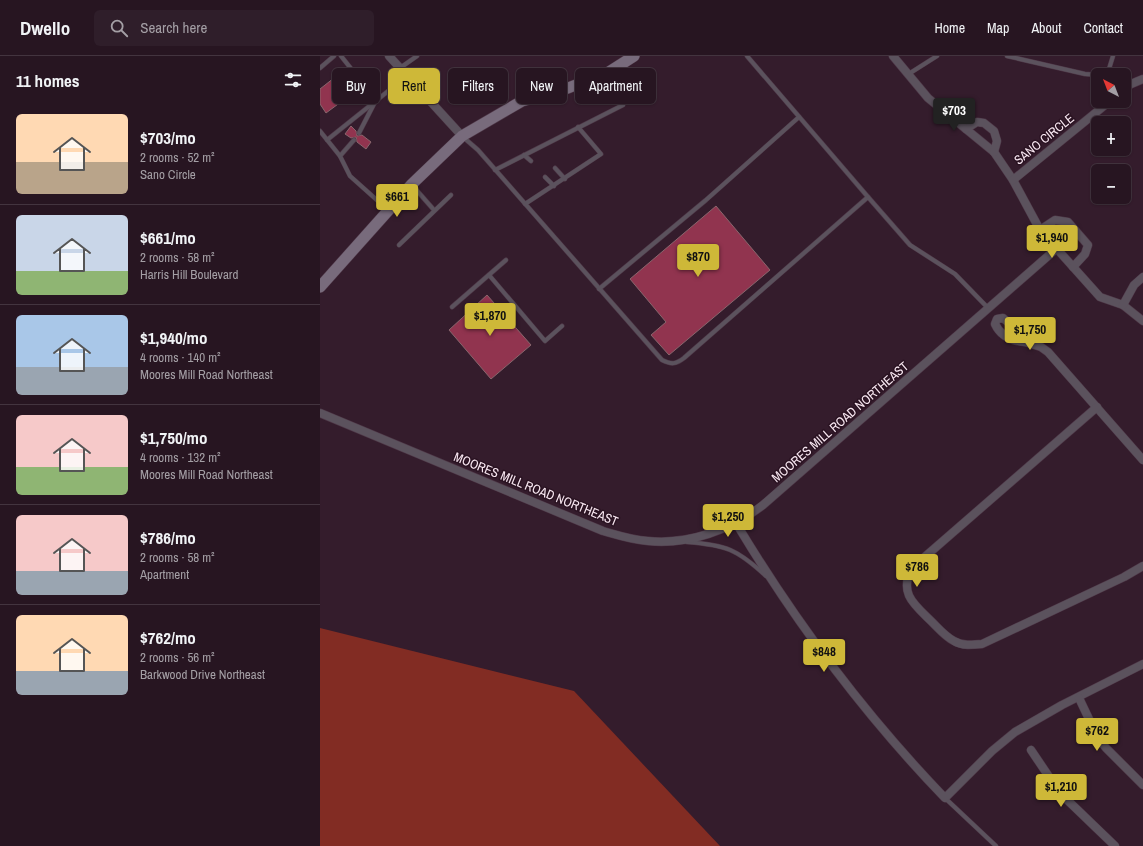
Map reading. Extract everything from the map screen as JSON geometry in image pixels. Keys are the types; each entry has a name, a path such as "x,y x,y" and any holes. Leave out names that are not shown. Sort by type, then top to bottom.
{"street":[{"path":"389,56 400,68"},
{"path":"320,287 412,184 462,136 522,101 568,88 609,72 634,56"},
{"path":"893,56 907,75 928,98 994,152 1013,180 1040,230 1100,297 1123,305 1143,321"},
{"path":"1131,84 1143,78"},
{"path":"433,104 462,136"},
{"name":"SANO CIRCLE","path":"1013,180 1101,108"},
{"path":"966,129 977,122 984,123 994,132 997,141 994,152"},
{"path":"1040,230 1055,220 1068,222 1088,245 1085,254 1073,267"},
{"name":"MOORES MILL ROAD NORTHEAST","path":"320,413 602,531 647,541 679,541 714,532 736,523 763,505 1056,249"},
{"path":"1123,305 1134,285 1143,277"},
{"path":"988,308 997,319"},
{"path":"997,319 1003,318 1006,320 1024,336 1025,342"},
{"path":"997,319 995,324 997,329 1004,336 1013,341 1025,342 1041,347 1048,352 1143,460"},
{"path":"1097,407 912,568 906,579 908,592 912,602 946,636 955,642 967,645 982,644 1143,566"},
{"path":"736,523 769,579 846,686 878,725 945,798 992,750 1015,732 1062,705 1143,664"},
{"path":"1078,698 1098,738 1106,748 1143,784"},
{"path":"1031,750 1060,793 1115,846"}],"lane":[{"path":"320,61 322,66 334,56"},
{"path":"341,56 351,68"},
{"path":"400,68 417,56"},
{"path":"747,56 910,245 955,274 988,308"},
{"path":"907,75 937,56"},
{"path":"1007,56 1085,74 1099,75 1109,69 1113,56"},
{"path":"327,140 371,104"},
{"path":"359,133 374,104"},
{"path":"495,170 623,105"},
{"path":"599,289 706,200 800,117"},
{"path":"525,204 601,154 578,127"},
{"path":"320,131 340,156 350,176 389,210"},
{"path":"462,136 478,150 662,360 669,364 676,364 868,197"},
{"path":"340,156 354,140"},
{"path":"537,148 541,152"},
{"path":"524,155 530,161"},
{"path":"554,168 565,179"},
{"path":"545,177 554,186"},
{"path":"412,184 434,210"},
{"path":"399,245 451,195"},
{"path":"452,307 506,260"},
{"path":"489,275 545,340 562,326"},
{"path":"679,541 712,544 724,547 748,559 769,579"},
{"path":"945,798 996,846"}],"shaded area":[{"path":"320,628 574,691 720,846 320,846"}],"building":[{"path":"332,80 332,104 338,104 326,113 320,104 320,89"},
{"path":"351,126 356,131 357,136 362,135 371,142 366,149 357,142 356,137 351,138 345,134"},
{"path":"716,206 770,270 669,355 651,335 666,322 630,279"},
{"path":"487,295 531,345 491,379 449,330"}]}
